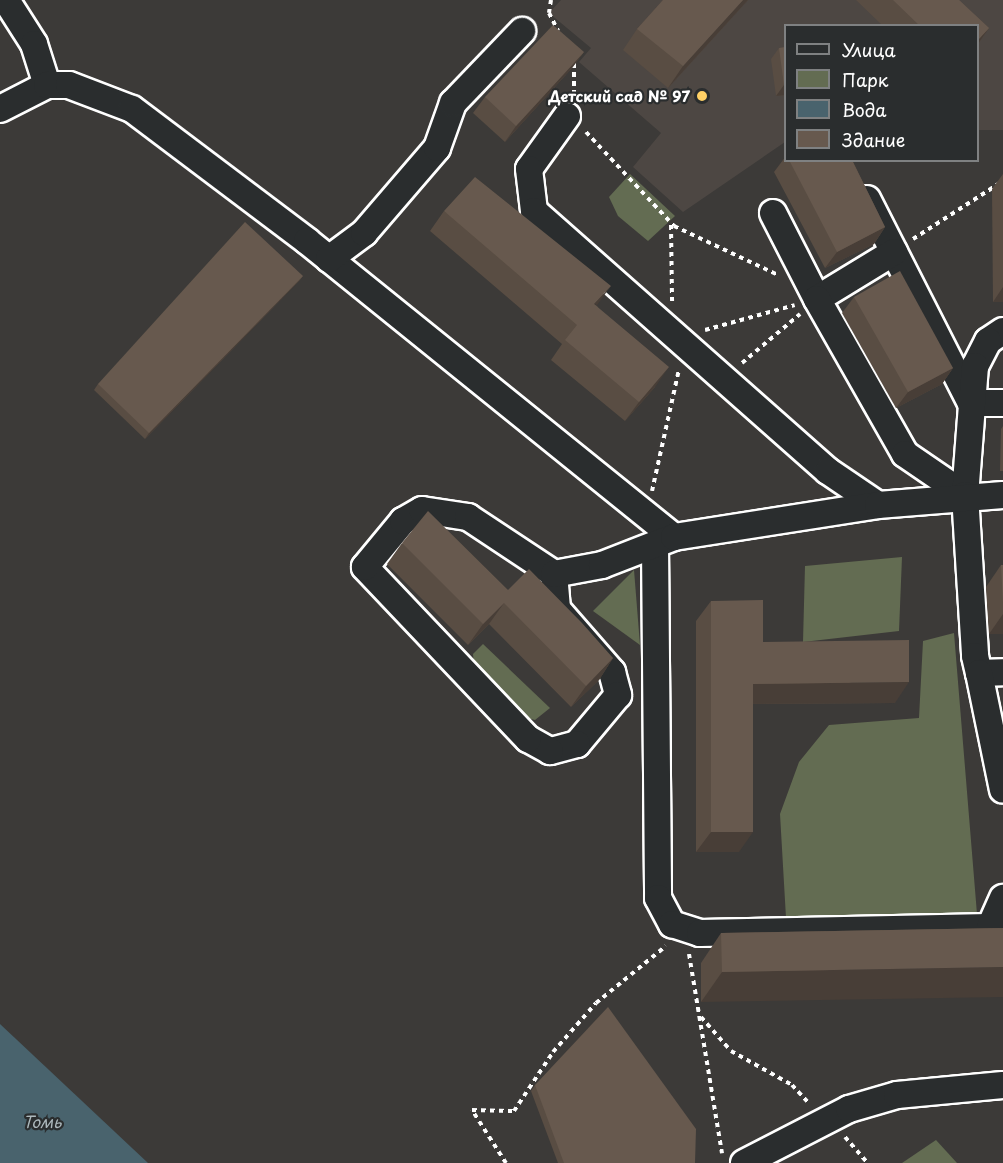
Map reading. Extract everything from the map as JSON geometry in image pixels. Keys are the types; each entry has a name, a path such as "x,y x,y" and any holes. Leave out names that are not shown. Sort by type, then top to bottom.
{"street":[{"path":"6,0 34,44 46,85"},
{"path":"329,259 364,233 437,148 453,103 522,31"},
{"path":"0,109 46,85 69,85 132,109 329,259 647,515 664,541 658,898 664,913 685,932 997,927 1003,898"},
{"path":"570,110 529,169 534,211 828,471 878,505"},
{"path":"855,174 971,402"},
{"path":"773,213 817,299 905,454 965,495"},
{"path":"817,299 894,252"},
{"path":"1002,781 991,673 970,625 965,495 971,402 980,354 1003,330"},
{"path":"971,402 1003,403"},
{"path":"554,573 557,609 612,672 618,695 577,744 550,751 528,739 365,567 404,521 434,510 468,517 554,573 602,565 664,541 878,505 965,495 1003,495"},
{"path":"744,1163 826,1120 897,1095 1003,1085"}],"path":[{"path":"551,0 549,13 563,40"},
{"path":"572,59 577,68 570,110 592,143 671,224 770,270 817,299"},
{"path":"894,252 1003,181"},
{"path":"647,515 681,363 673,336 675,287 671,224"},
{"path":"673,336 817,299"},
{"path":"726,383 817,299"},
{"path":"506,1163 472,1110 514,1111 553,1052 596,1003 685,932 724,1163"},
{"path":"699,1016 731,1051 792,1085 868,1163"}],"shaded area":[{"name":"Детский сад № 97","path":"561,0 1003,0 1003,130 979,130 979,24 784,24 784,143 683,212 633,167 661,133 579,62 591,48 549,13"}],"green space":[{"path":"630,174 675,216 648,241 618,216 609,197"},
{"path":"902,557 899,631 803,642 805,566"},
{"path":"634,570 640,645 593,611"},
{"path":"954,633 977,914 786,918 780,814 799,762 829,725 919,718 923,641"},
{"path":"483,644 550,708 535,720 516,715 474,665 473,654"},
{"path":"936,1140 957,1163 902,1163"}],"water":[{"name":"Томь","path":"0,1024 148,1163 0,1163"}],"building":[{"path":"663,0 743,0 683,66 637,29"},
{"path":"893,0 959,0 989,28 979,39 979,24 918,24"},
{"path":"553,25 584,52 516,126 485,97"},
{"path":"784,47 784,85 779,48"},
{"path":"790,162 853,162 885,227 837,252"},
{"path":"475,177 611,286 594,304 669,367 639,402 565,340 577,325 444,211"},
{"path":"245,222 303,276 149,433 98,384"},
{"path":"900,271 953,368 908,392 854,297"},
{"path":"428,511 508,590 529,569 613,658 586,686 504,603 483,624 402,543"},
{"path":"1001,565 1003,565 1003,603"},
{"path":"763,600 763,642 909,640 909,682 753,684 753,832 711,832 711,601"},
{"path":"1003,928 1003,967 722,972 721,933"},
{"path":"608,1007 696,1129 695,1163 564,1163 535,1085"}],"place":[{"name":"Детский сад № 97","path":"702,96"}]}
